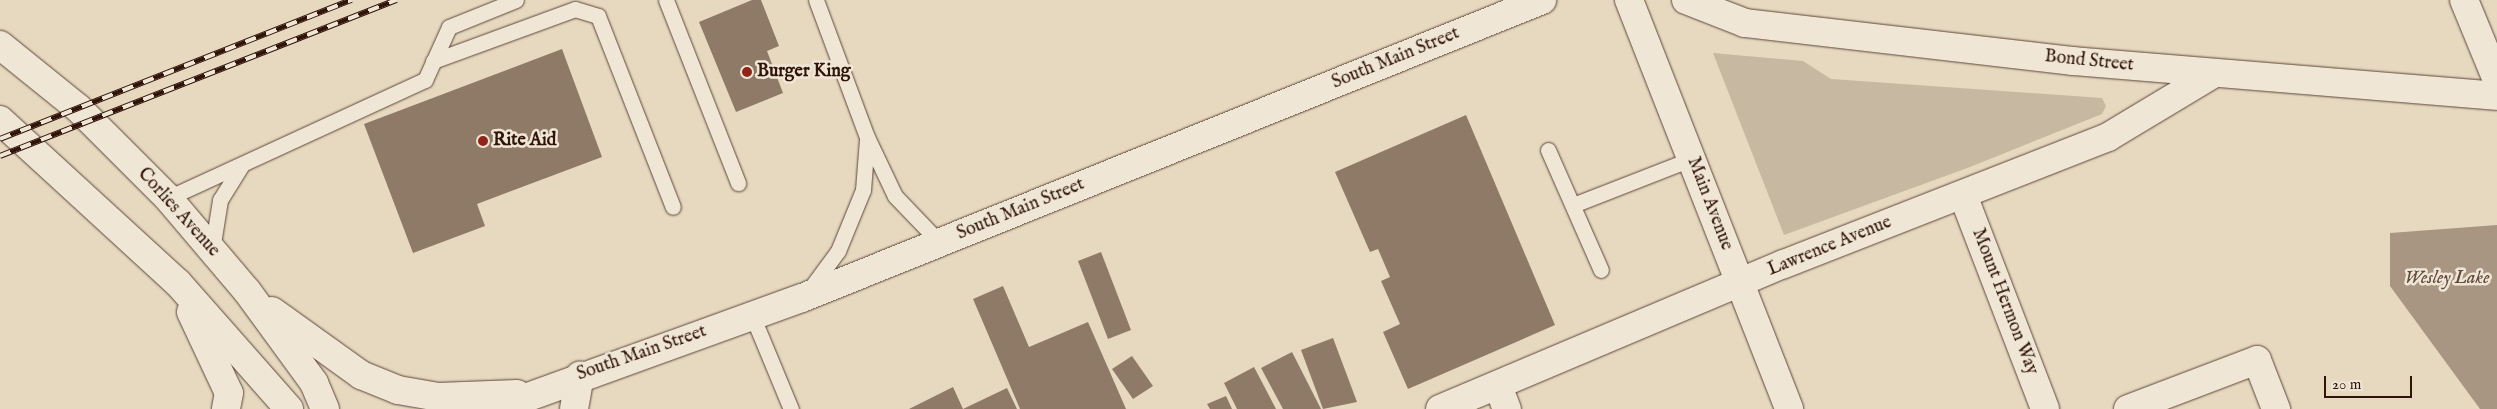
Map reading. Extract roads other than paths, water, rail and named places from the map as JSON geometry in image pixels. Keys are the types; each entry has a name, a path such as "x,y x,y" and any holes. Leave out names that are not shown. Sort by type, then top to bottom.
{"street":[{"name":"South Main Street","path":"495,409 580,376 802,298 1542,0"},
{"name":"Main Avenue","path":"1629,0 1788,409"},
{"name":"Bond Street","path":"1686,0 1745,23 2213,74 2497,96"},
{"path":"2464,0 2497,80"},
{"name":"Corlies Avenue","path":"0,45 78,108 168,198 247,292 314,383 325,409"},
{"name":"Lawrence Avenue","path":"1440,409 1502,398 1740,284 2108,137 2213,74"},
{"path":"0,120 178,284 289,409"},
{"name":"Mount Hermon Way","path":"1963,195 2045,409"},
{"path":"178,284 229,394 226,409"},
{"path":"247,292 361,375 398,390 438,397 492,398 542,390"},
{"path":"2128,409 2257,360 2276,409"},
{"path":"574,409 580,376"}],"lane":[{"path":"168,198 242,166 425,80 449,27 516,0"},
{"path":"666,0 738,183"},
{"path":"816,0 867,137 895,196 940,243"},
{"path":"433,61 575,9 598,16 673,207"},
{"path":"802,298 838,252 859,199 867,137"},
{"path":"1548,150 1601,270"},
{"path":"1572,205 1692,159"},
{"path":"212,251 220,200 242,166"},
{"path":"752,315 791,409"}],"water":[{"name":"Wesley Lake","path":"2497,225 2497,409 2480,409 2390,286 2390,233"}],"railway":[{"path":"0,139 351,0"},
{"path":"0,156 396,0"}],"place":[{"name":"Burger King","path":"747,72"},
{"name":"Rite Aid","path":"483,141"}]}
